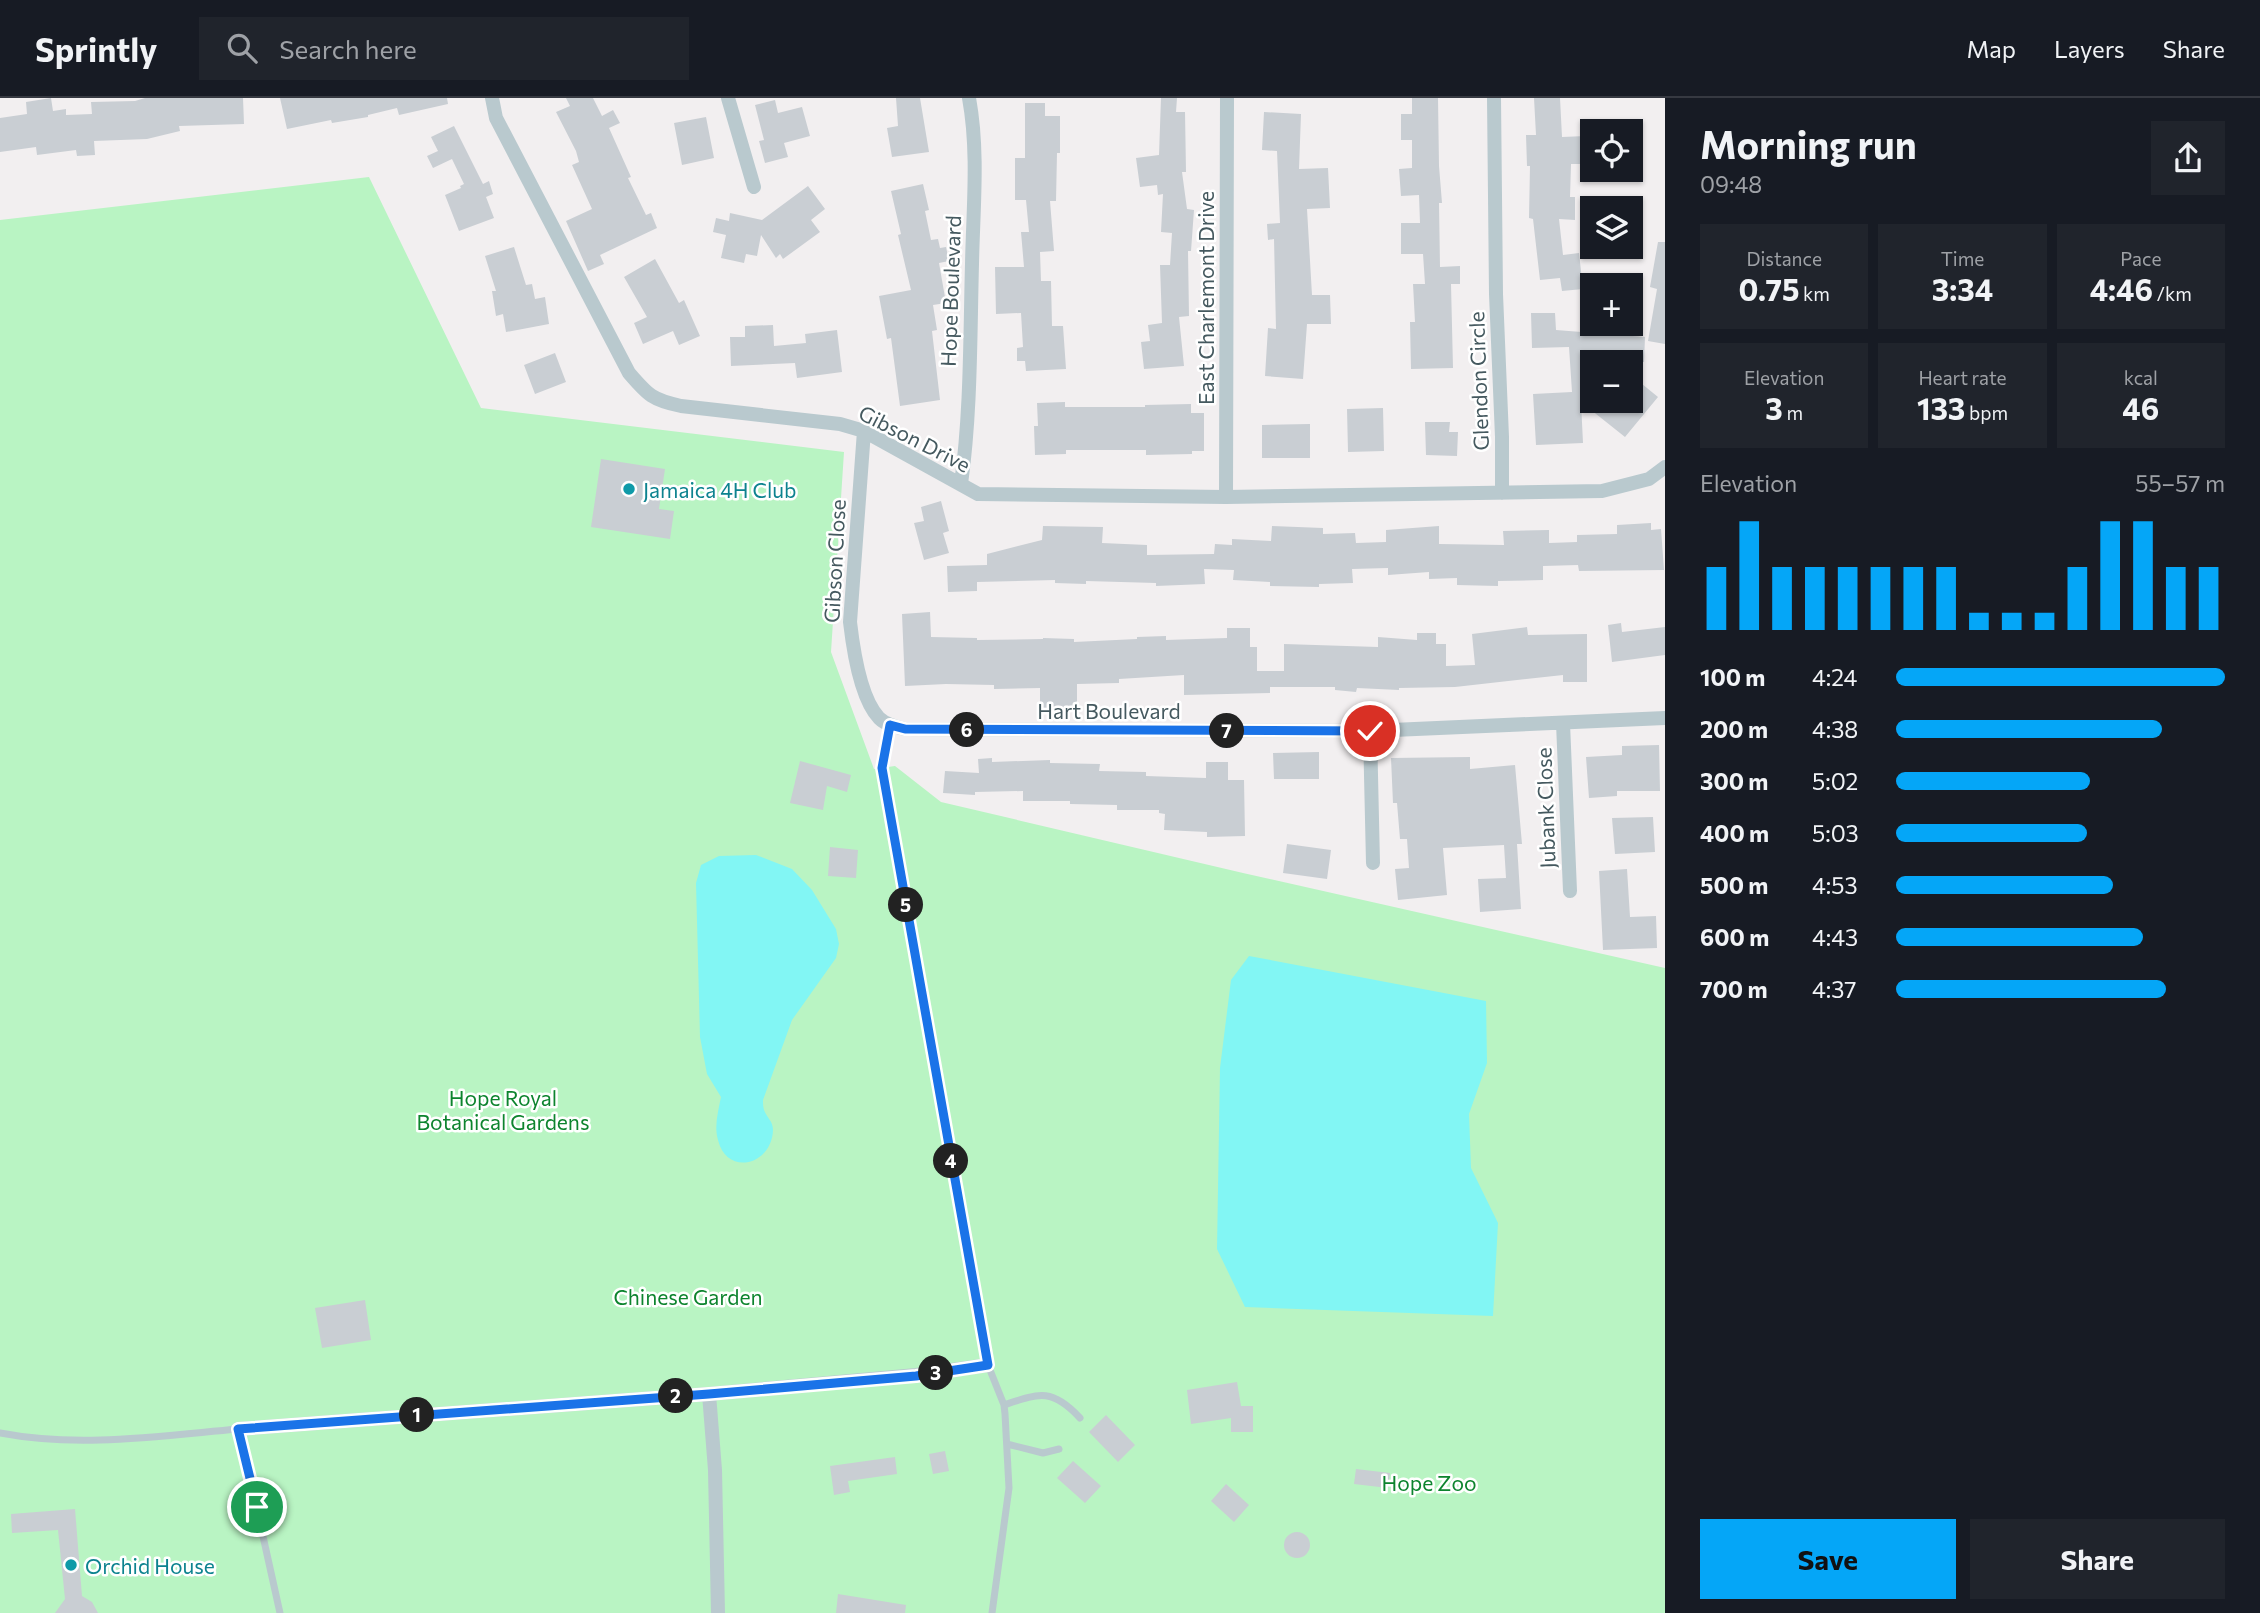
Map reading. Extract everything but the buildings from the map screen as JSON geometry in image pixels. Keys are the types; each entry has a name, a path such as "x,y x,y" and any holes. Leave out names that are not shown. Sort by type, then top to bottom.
{"street":[{"name":"Gibson Drive","path":"492,98 496,118 629,373 659,401 681,406 840,424 863,431 978,494 1226,497 1502,493"},
{"path":"728,98 754,187"},
{"name":"Hope Boulevard","path":"961,484 967,440 974,179 969,98"},
{"name":"East Charlemont Drive","path":"1226,497 1227,98"},
{"name":"Glendon Circle","path":"1494,98 1502,493"},
{"name":"Gibson Close","path":"863,431 850,622 853,653 871,706 879,718 890,725"},
{"path":"1502,493 1602,491 1649,479 1665,467"},
{"name":"Hart Boulevard","path":"890,725 905,729 1024,731 1370,731 1665,719"},
{"name":"Jubank Close","path":"1563,723 1570,891"},
{"path":"1370,731 1373,863"},
{"path":"238,1429 709,1394 916,1376 988,1365"},
{"path":"709,1394 715,1470 718,1613"}],"lane":[{"path":"890,725 882,768 988,1365 1004,1405 1009,1488 992,1613"},
{"path":"1004,1405 1027,1397 1049,1395 1067,1404 1080,1418"},
{"path":"0,1433 30,1439 115,1440 238,1429 280,1613"},
{"path":"1007,1444 1043,1453 1059,1449"}],"green space":[{"name":"Hope Royal Botanical Gardens","path":"369,177 481,408 844,452 831,652 874,769 895,766 941,802 1665,968 1665,1613 0,1613 0,220"}],"water":[{"path":"756,855 792,869 812,890 836,929 839,944 836,958 792,1020 763,1100 764,1110 773,1127 771,1142 758,1158 739,1162 730,1159 723,1152 718,1140 716,1124 721,1097 707,1074 700,1037 696,883 701,865 719,856"},
{"path":"1249,956 1486,1001 1487,1063 1469,1114 1471,1168 1498,1223 1493,1316 1245,1307 1217,1249 1220,1068 1231,980"}],"place":[{"name":"Jamaica 4H Club","path":"629,489"},
{"name":"Orchid House","path":"71,1565"}],"route":[{"path":"257,1507 238,1429 709,1394 916,1376 988,1365 882,768 890,725 905,729 1024,731 1370,731"}],"park label":[{"name":"Chinese Garden","path":"688,1296"},
{"name":"Hope Zoo","path":"1429,1482"}]}
